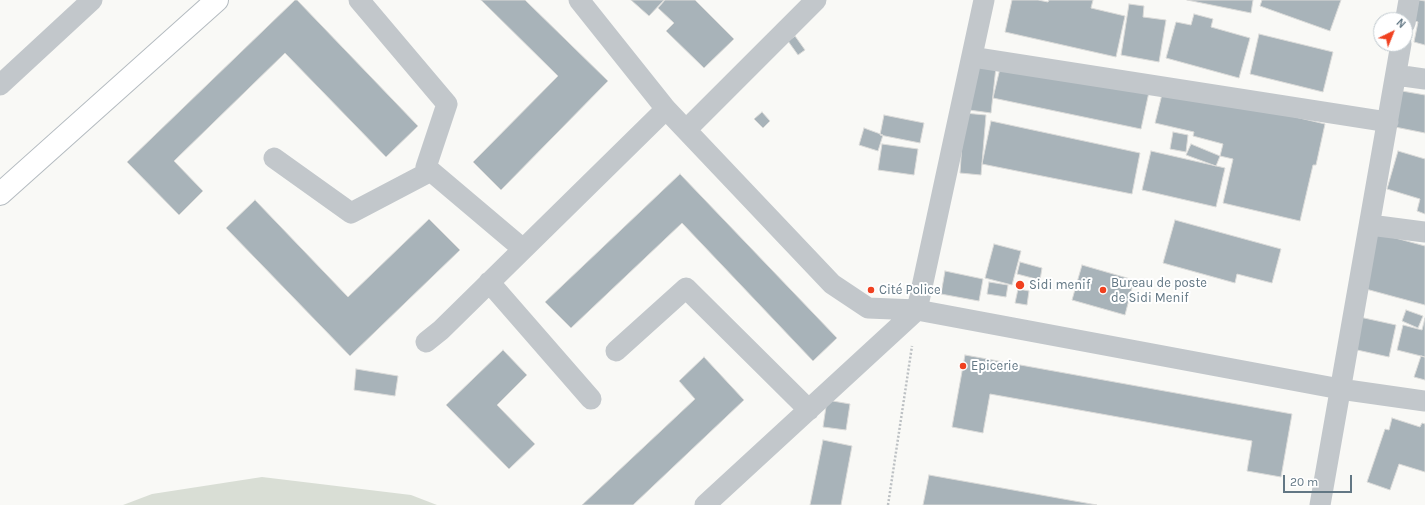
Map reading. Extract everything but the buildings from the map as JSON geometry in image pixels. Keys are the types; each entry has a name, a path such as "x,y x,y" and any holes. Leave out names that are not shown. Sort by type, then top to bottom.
{"main road":[{"path":"0,194 217,0"}],"street":[{"path":"0,85 92,0"},
{"path":"359,0 448,104 426,167 523,248"},
{"path":"579,0 666,109 832,284 868,308 917,310 1340,389 1425,400"},
{"path":"686,130 816,0"},
{"path":"705,505 917,310 984,0"},
{"path":"1407,12 1409,0"},
{"path":"1320,505 1400,52"},
{"path":"972,57 1388,122"},
{"path":"1396,75 1425,79"},
{"path":"426,342 441,330 666,109"},
{"path":"274,158 351,213 431,171"},
{"path":"1370,225 1425,232"},
{"path":"489,282 591,399"},
{"path":"616,351 686,288 809,410"}],"path":[{"path":"888,505 917,310"}],"shaded area":[{"path":"262,477 411,495 437,505 123,505 152,494"}],"place":[{"name":"Sidi menif","path":"1020,285"},
{"name":"Cité Police","path":"871,290"},
{"name":"Bureau de poste de Sidi Menif","path":"1103,290"},
{"name":"Epicerie","path":"963,366"}]}
